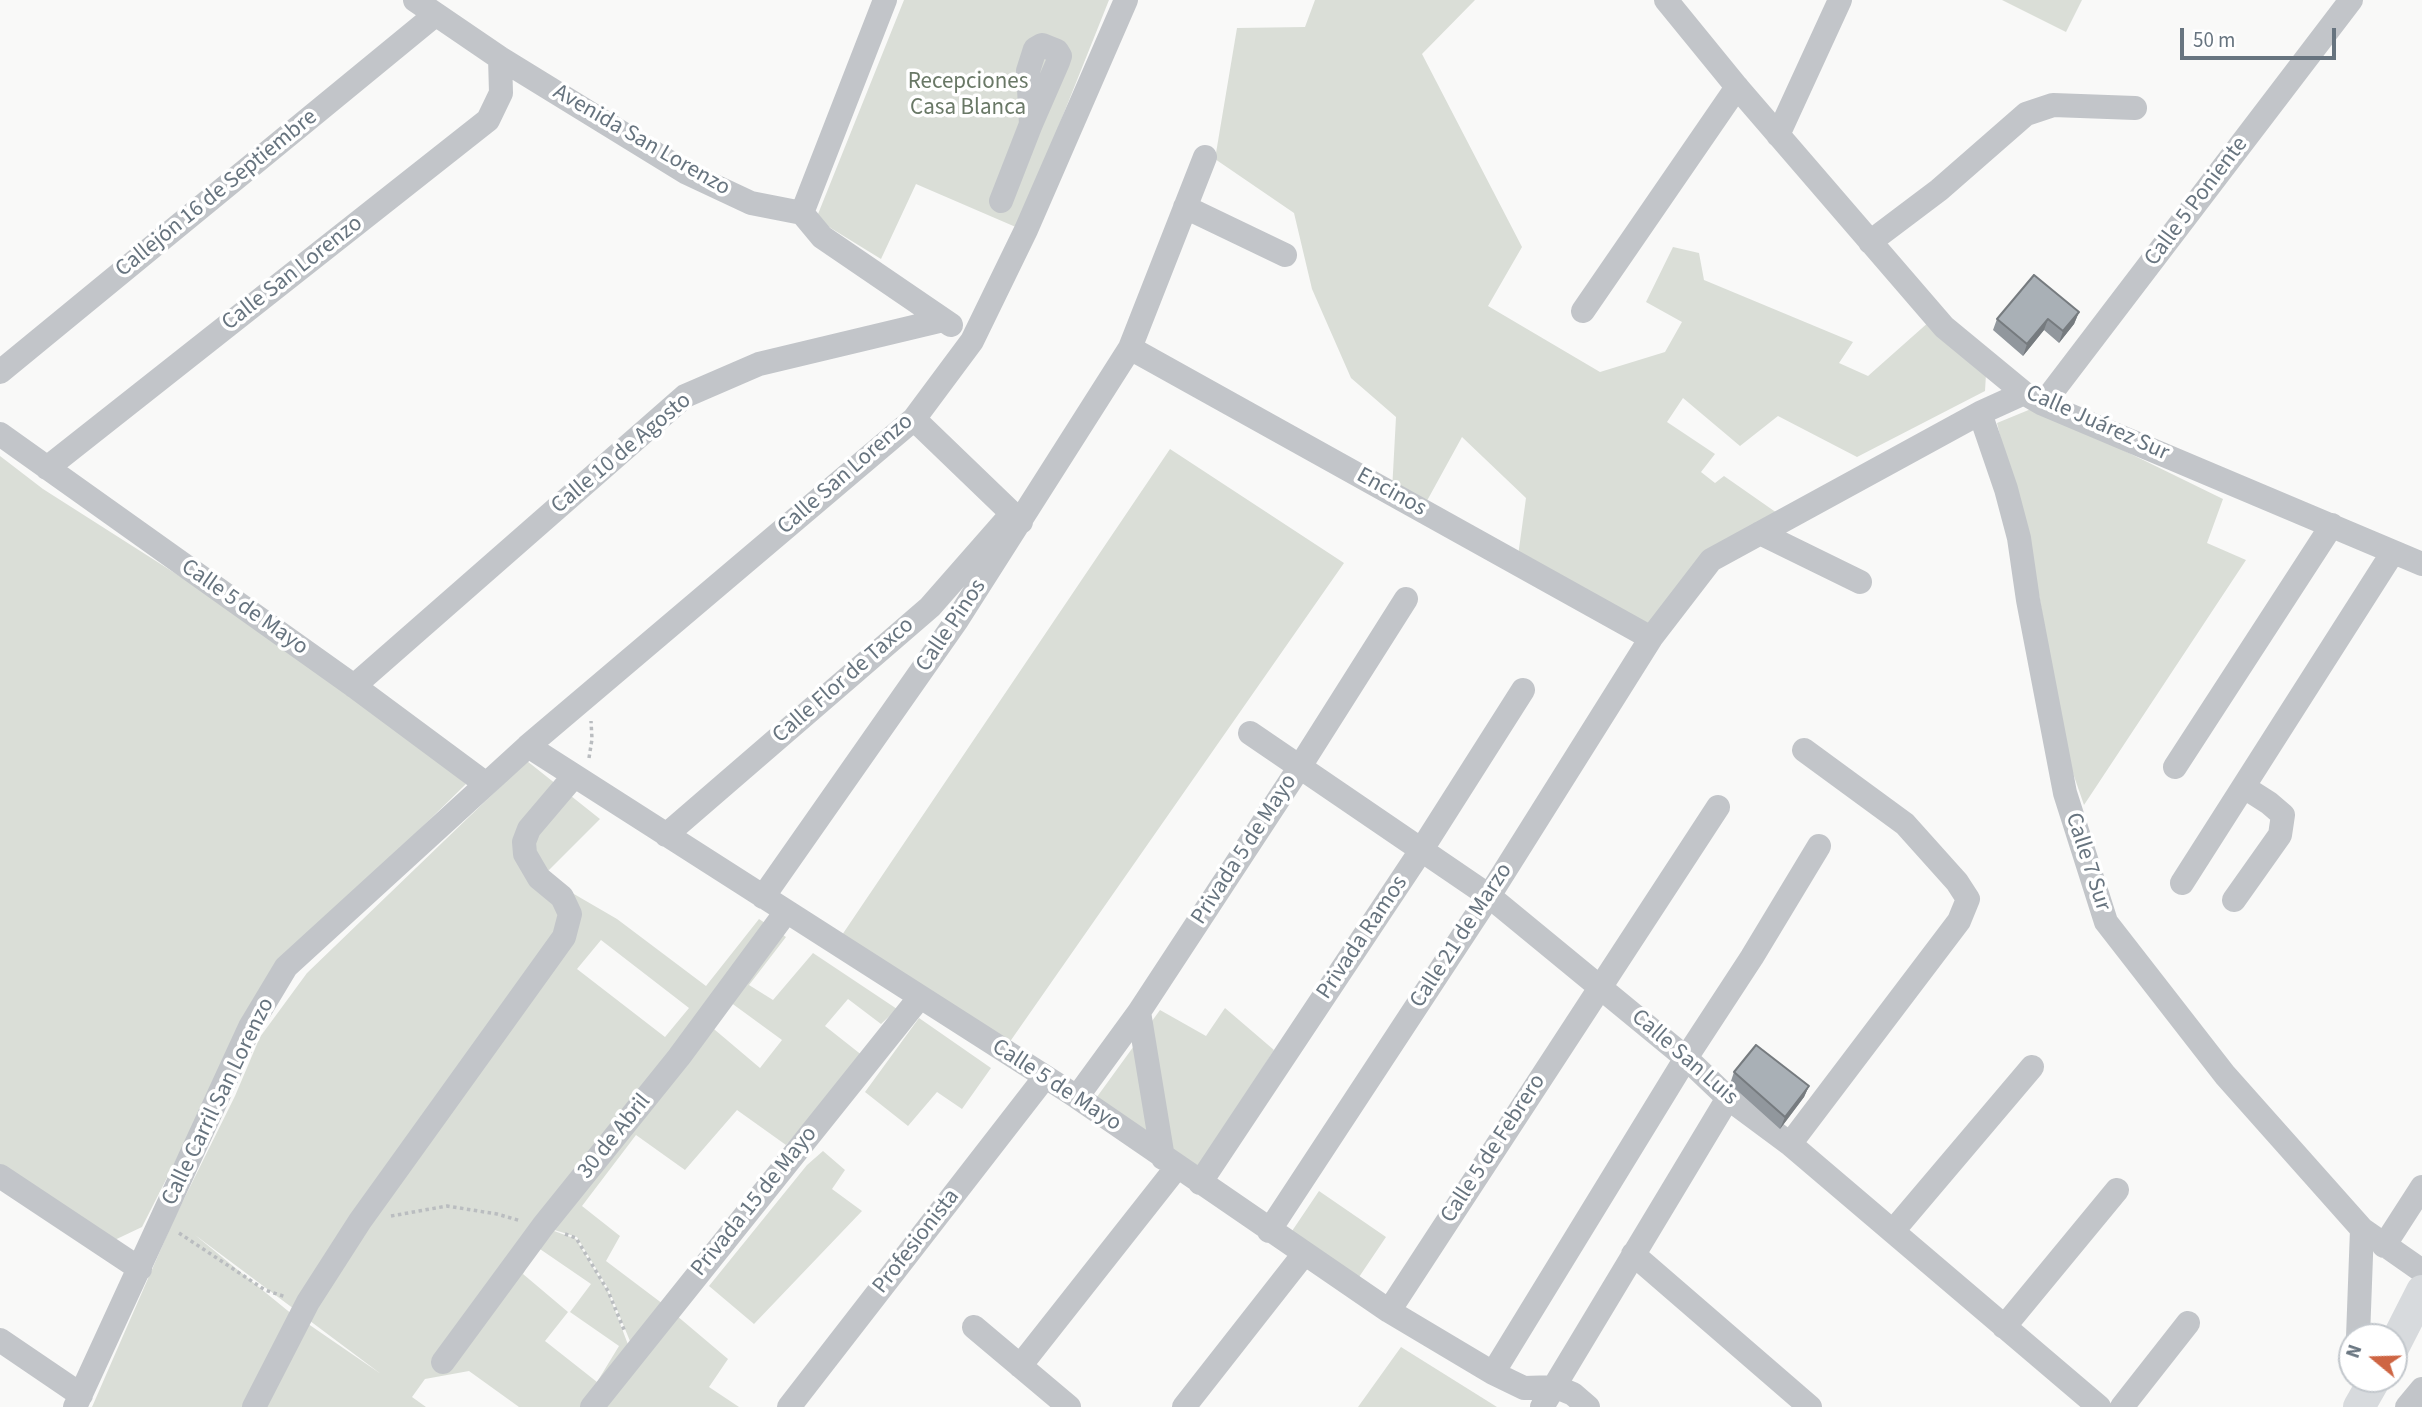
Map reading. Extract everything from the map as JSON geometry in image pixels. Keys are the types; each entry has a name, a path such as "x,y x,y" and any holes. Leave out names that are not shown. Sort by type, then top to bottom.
{"main road":[{"path":"2406,1323 2416,1304"}],"street":[{"name":"Calle San Lorenzo","path":"486,784 914,419 972,341 1026,230 1126,0"},
{"name":"Calle Juárez Sur","path":"1666,0 1737,87 1944,327 2034,399 2422,564"},
{"path":"1778,135 1840,0"},
{"name":"Calle 5 Poniente","path":"1651,638 1711,560 1980,413 2034,399 2351,0"},
{"path":"879,3 802,213 822,237 972,341"},
{"name":"Avenida San Lorenzo","path":"425,5 500,58 687,173 751,202 802,213"},
{"name":"Callejón 16 de Septiembre","path":"0,372 425,5"},
{"name":"Calle San Lorenzo","path":"47,468 488,120 501,93 500,58"},
{"path":"1583,311 1737,87"},
{"path":"1870,242 1939,190 2026,114 2053,105 2135,108"},
{"path":"1001,201 1031,124"},
{"path":"1019,153 1055,164"},
{"name":"Calle Pinos","path":"763,897 957,620 1016,519 1130,348 1205,157"},
{"path":"1185,207 1285,255"},
{"name":"Calle 10 de Agosto","path":"354,686 685,396 759,364 943,320"},
{"name":"Encinos","path":"1130,348 1651,638"},
{"name":"Calle 7 Sur","path":"1980,413 2006,489 2019,538 2028,600 2065,793 2106,922 2225,1075 2362,1229 2422,1271"},
{"path":"914,419 1016,519"},
{"name":"Calle 5 de Mayo","path":"0,434 354,686 486,784"},
{"name":"Calle Flor de Taxco","path":"666,835 930,607 1016,519"},
{"path":"2175,767 2332,525"},
{"path":"1760,533 1860,582"},
{"path":"2182,883 2393,552"},
{"name":"Privada 5 de Mayo","path":"1077,1097 1139,1012 1299,768 1406,598"},
{"name":"Calle 21 de Marzo","path":"1269,1231 1489,896 1651,638"},
{"name":"Privada Ramos","path":"1200,1183 1422,849 1523,690"},
{"name":"Calle San Luis","path":"1251,733 1489,896 1686,1058 1728,1098 1790,1144 2099,1407"},
{"name":"Calle 5 de Mayo","path":"528,746 1077,1097 1389,1311 1493,1373 1549,1397"},
{"path":"1790,1144 1959,921 1968,899 1957,882 1905,824 1804,750"},
{"path":"254,1407 308,1301 360,1221 564,937 570,914 562,897 539,878 525,855 524,842 529,829 574,776"},
{"name":"Calle Carril San Lorenzo","path":"78,1401 250,1027 286,967 486,784"},
{"path":"2234,900 2280,835 2283,815 2244,787"},
{"name":"Calle 5 de Febrero","path":"1389,1311 1718,807"},
{"path":"1493,1373 1819,846"},
{"name":"30 de Abril","path":"443,1362 543,1226 679,1057 786,912"},
{"name":"Privada 15 de Mayo","path":"592,1407 920,997"},
{"path":"1020,1366 1170,1162 1139,1012"},
{"path":"1893,1231 2032,1067"},
{"name":"Profesionista","path":"789,1407 1045,1077"},
{"path":"1549,1397 1728,1098"},
{"path":"0,1176 140,1269"},
{"path":"2384,1246 2422,1187"},
{"path":"2004,1327 2117,1190"},
{"path":"2359,1323 2362,1229"},
{"path":"1184,1407 1304,1254"},
{"path":"1633,1254 1810,1407"},
{"path":"2122,1407 2188,1323"},
{"path":"974,1327 1069,1407"},
{"path":"0,1340 78,1401"},
{"path":"2407,1407 2422,1390"},
{"path":"1549,1397 1573,1394 1588,1407"}],"path":[{"path":"574,776 590,757 591,713 586,698"},
{"path":"162,1221 265,1290 308,1301"}],"green space":[{"name":"Recepciones Casa Blanca","path":"904,0 1109,0 1018,228 916,184 881,259 816,219"},
{"path":"1315,0 1475,0 1422,54 1522,247 1488,306 1600,372 1665,352 1682,322 1646,302 1673,247 1699,253 1704,280 1853,342 1839,363 1868,376 1930,321 1986,374 1985,391 1857,457 1778,416 1740,446 1683,398 1667,422 1715,454 1701,472 1715,483 1724,476 1777,513 1646,631 1518,556 1526,498 1462,437 1423,508 1392,491 1396,417 1351,378 1312,289 1294,213 1215,159 1237,28 1305,27"},
{"path":"2002,0 2082,0 2066,32"},
{"path":"2031,409 2043,411 2223,499 2207,543 2246,560 2084,805 2066,753 2039,595 1997,423"},
{"path":"1170,449 1344,563 1009,1043 842,935"},
{"path":"0,456 43,489 352,686 466,784 345,903 245,1024 142,1227 104,1245 0,1170"},
{"path":"527,761 600,819 543,876 617,919 706,986 759,919 786,937 749,985 773,1000 813,953 897,1009 881,1024 848,999 825,1026 863,1056 786,1145 737,1110 685,1170 636,1135 582,1206 620,1236 606,1261 663,1304 632,1346 609,1290 577,1237 535,1224 576,1239 608,1292 632,1355 670,1310 728,1359 709,1387 739,1407 519,1407 469,1371 425,1379 412,1397 426,1407 256,1407 301,1319 381,1374 195,1235 293,1315 250,1407 92,1407 174,1219 235,1096 260,1037 307,973","holes":["601,940 689,1008 665,1037 577,969","730,1002 782,1040 760,1068 708,1024","537,1247 591,1284 570,1312 619,1346 597,1382 545,1341 568,1312 523,1274"]},
{"path":"1225,1008 1274,1050 1198,1170 1094,1101 1160,1010 1206,1036"},
{"path":"919,1018 991,1068 962,1109 937,1092 908,1126 865,1092"},
{"path":"823,1151 845,1170 832,1189 862,1211 754,1324 709,1286 807,1165"},
{"path":"1319,1191 1386,1237 1359,1277 1290,1234"},
{"path":"1401,1347 1497,1407 1358,1407"}],"building":[{"path":"2034,275 2079,312 2063,331 2048,319 2027,344 1997,319"},
{"path":"1756,1045 1809,1086 1785,1117 1734,1072"}]}
